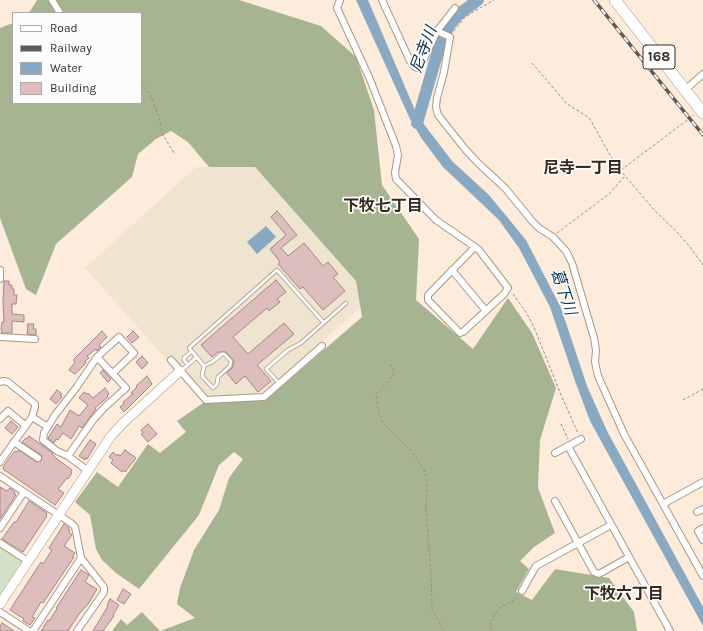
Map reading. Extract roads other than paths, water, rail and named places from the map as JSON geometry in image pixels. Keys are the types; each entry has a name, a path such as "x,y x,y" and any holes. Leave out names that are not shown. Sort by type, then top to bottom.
{"highway":[{"name":"168","path":"615,0 703,113"}],"street":[{"path":"52,0 59,12"},
{"path":"340,0 338,8 369,77 396,146 398,155 395,173 396,180 436,220 475,247 479,250 508,288 504,294 486,311 460,333 428,300 428,295 475,247"},
{"path":"382,0 410,61 415,67 418,68 421,65 437,31 455,8"},
{"path":"437,31 450,37 444,72 437,98 436,107 438,115 465,149 505,188 532,221 539,228 553,237 563,248 572,262 594,338 596,350 595,362 598,376 624,434 703,576"},
{"path":"684,90 703,74"},
{"path":"0,270 0,279"},
{"path":"452,270 486,311"},
{"path":"0,337 35,339"},
{"path":"88,471 43,440 44,433 97,356 119,337 134,353 113,373"},
{"path":"171,360 206,400 264,397 322,346"},
{"path":"68,456 93,420 126,388 97,356"},
{"path":"0,604 88,471 119,428 180,371"},
{"path":"0,382 8,382 35,404 32,417 0,462"},
{"path":"0,419 8,411 25,425"},
{"path":"32,417 48,427"},
{"path":"555,453 581,439"},
{"path":"14,442 38,458"},
{"path":"569,446 670,631"},
{"path":"0,476 75,527 81,558 104,587 104,592 77,631"},
{"path":"663,504 703,482"},
{"path":"0,528 24,492"},
{"path":"555,501 594,572 599,574 629,557"},
{"path":"522,591 536,566 611,525"},
{"path":"703,528 698,531 703,540"},
{"path":"0,543 28,561"},
{"path":"33,631 81,558"},
{"path":"0,612 30,631"}],"lane":[{"path":"204,366 222,354 224,354 231,361 230,366 218,377 217,384 213,388 202,376 204,366 189,348 277,270 324,323"},
{"path":"280,384 266,369 288,350 301,343 346,303"},
{"path":"188,365 184,358 192,351"},
{"path":"180,371 197,357"}],"water":[{"path":"356,0 368,0 417,115 452,161 489,195 526,240 561,308 587,386 607,431 703,607 703,626 590,421 550,307 519,248 499,220 443,167 422,139 410,119"},
{"path":"266,226 276,237 257,254 247,242"}],"waterway":[{"name":"尼寺川","path":"417,123 440,44 450,24 459,14 478,0"}],"railway":[{"path":"594,0 703,135"}],"district":[{"name":"尼寺一丁目","path":"583,168"},
{"name":"下牧七丁目","path":"383,206"},
{"name":"下牧六丁目","path":"624,594"}],"water label":[{"name":"葛下川","path":"563,292"}]}
